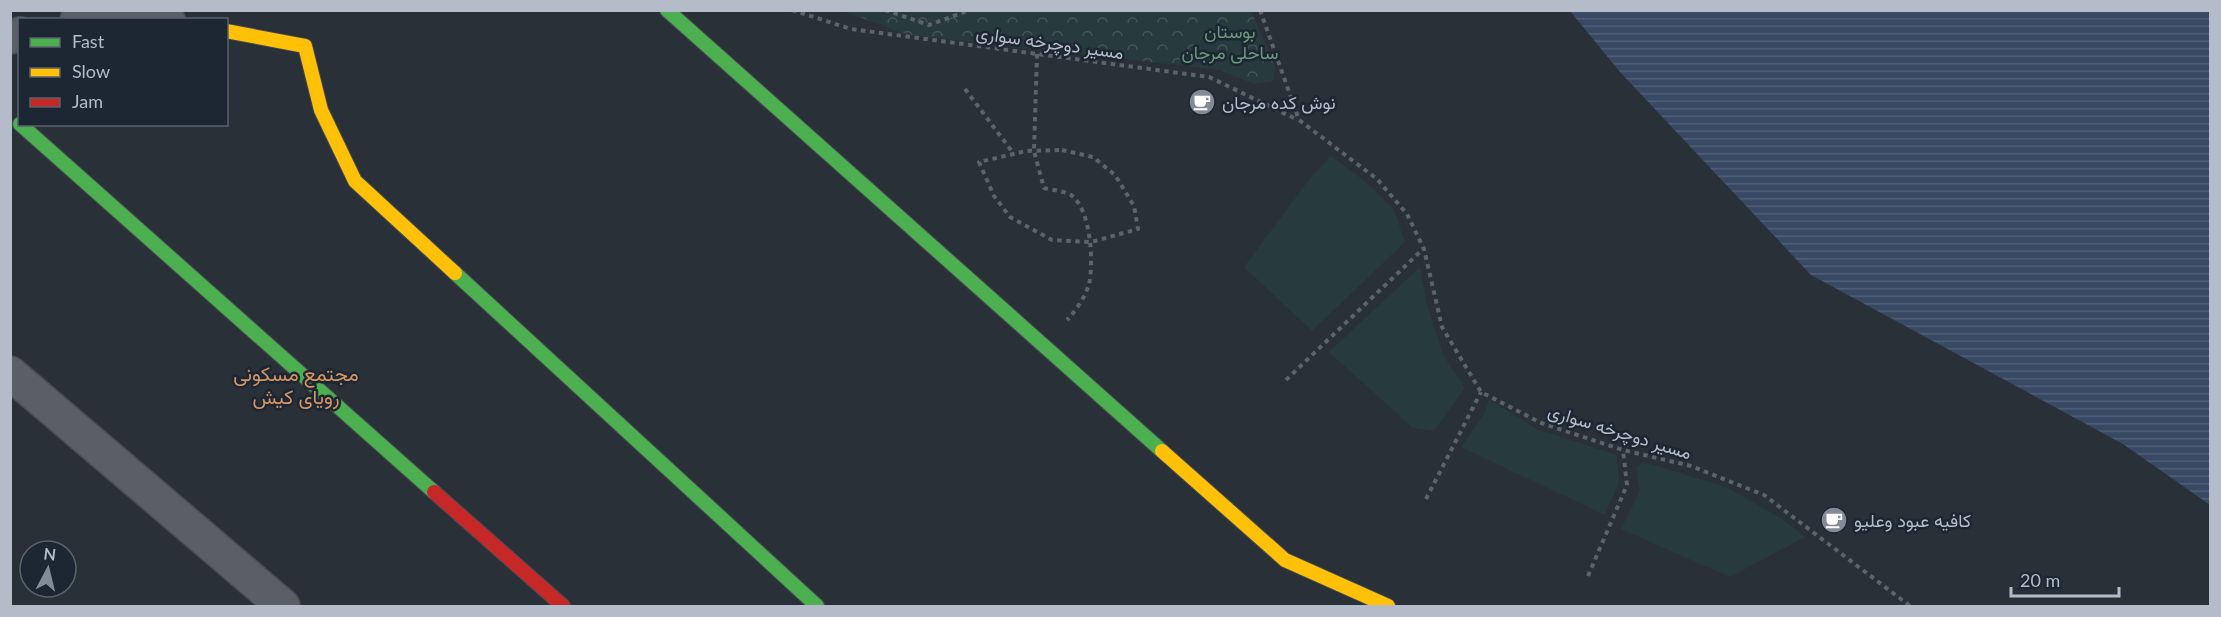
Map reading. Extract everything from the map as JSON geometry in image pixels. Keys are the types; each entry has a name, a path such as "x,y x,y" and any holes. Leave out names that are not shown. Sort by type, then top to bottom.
{"street":[{"path":"84,18 112,10"},
{"path":"122,10 159,18"},
{"path":"667,10 1285,560 1388,606"},
{"path":"228,31 305,46 321,110 355,181 817,606"},
{"path":"22,126 563,606"},
{"path":"10,373 283,606"}],"path":[{"name":"مسیر دوچرخه سواری","path":"792,10 851,29 1209,78 1299,120 1377,179 1407,214 1424,249 1442,327 1481,392 1541,423 1623,450 1691,466 1764,495 1910,606"},
{"path":"885,10 929,25 970,10"},
{"path":"1260,10 1299,120"},
{"path":"1037,54 1034,151 1044,188 1071,195 1082,209 1091,243 1089,284 1077,309 1043,344"},
{"path":"964,89 1014,154"},
{"path":"1062,150 1094,157 1115,175 1134,206 1138,230 1091,243 1052,240 1010,217 994,196 980,162 1014,154 1062,150"},
{"path":"1286,380 1424,249"},
{"path":"1426,499 1481,392"},
{"path":"1588,576 1627,485 1623,450"}],"green space":[{"name":"بوستان ساحلی مرجان","path":"843,11 1251,11 1275,66 1273,81 1254,84 1220,70 905,34"},
{"path":"1331,156 1366,182 1394,210 1405,242 1312,331 1244,267 1311,177"},
{"path":"1420,267 1427,304 1443,355 1465,388 1434,431 1413,428 1329,352"},
{"path":"1489,400 1537,429 1617,455 1619,482 1605,515 1461,447 1484,414"},
{"path":"1644,462 1726,487 1781,518 1805,537 1730,577 1621,529 1640,491 1636,467"}],"water":[{"path":"1570,11 2210,11 2210,505 2123,444 1811,275 1620,72"}],"traffic: fast":[{"path":"667,10 1162,451"},
{"path":"22,126 434,492"},
{"path":"455,273 817,606"}],"traffic: slow":[{"path":"228,31 305,46 321,110 355,181 455,273"},
{"path":"1162,451 1285,560 1388,606"}],"traffic: jam":[{"path":"434,492 563,606"}],"place":[{"name":"نوش کده مرجان","path":"1202,102"},
{"name":"کافیه عبود وعلیو","path":"1834,520"}],"district":[{"name":"مجتمع مسکونی رویای کیش","path":"296,384"}]}
